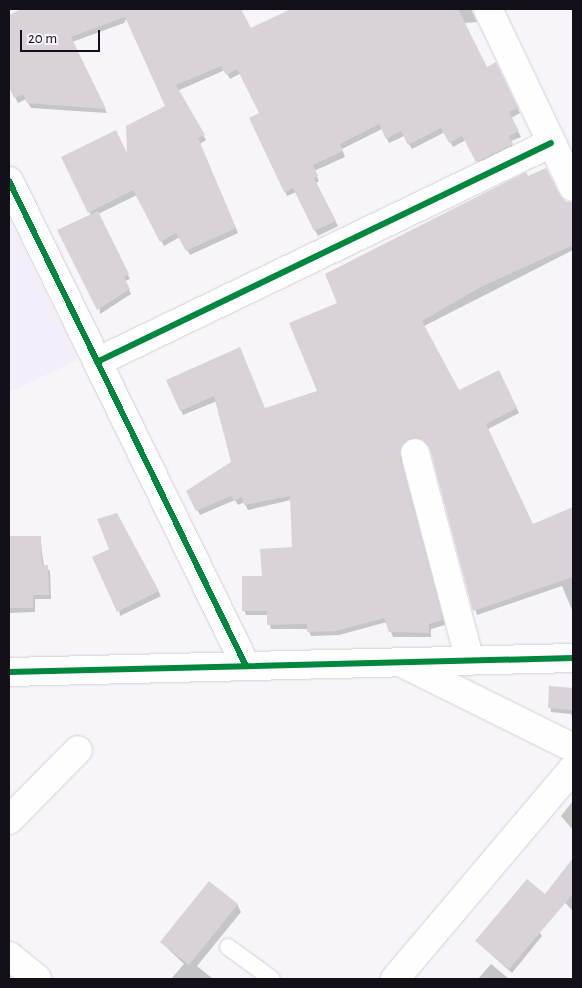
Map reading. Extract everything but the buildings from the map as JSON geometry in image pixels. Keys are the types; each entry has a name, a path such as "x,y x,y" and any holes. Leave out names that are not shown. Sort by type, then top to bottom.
{"street":[{"path":"488,9 573,188"},
{"path":"97,362 551,143"},
{"path":"9,181 245,664"},
{"path":"415,453 469,658"},
{"path":"9,672 469,658 573,658"},
{"path":"397,660 573,748"},
{"path":"9,820 78,750"},
{"path":"395,979 573,768"},
{"path":"9,956 37,979"}],"lane":[{"path":"228,947 272,979"}],"shaded area":[{"path":"9,218 78,360 9,392"}],"cycle path":[{"path":"97,362 551,143"},
{"path":"9,181 245,664"},
{"path":"9,672 573,658"}]}
